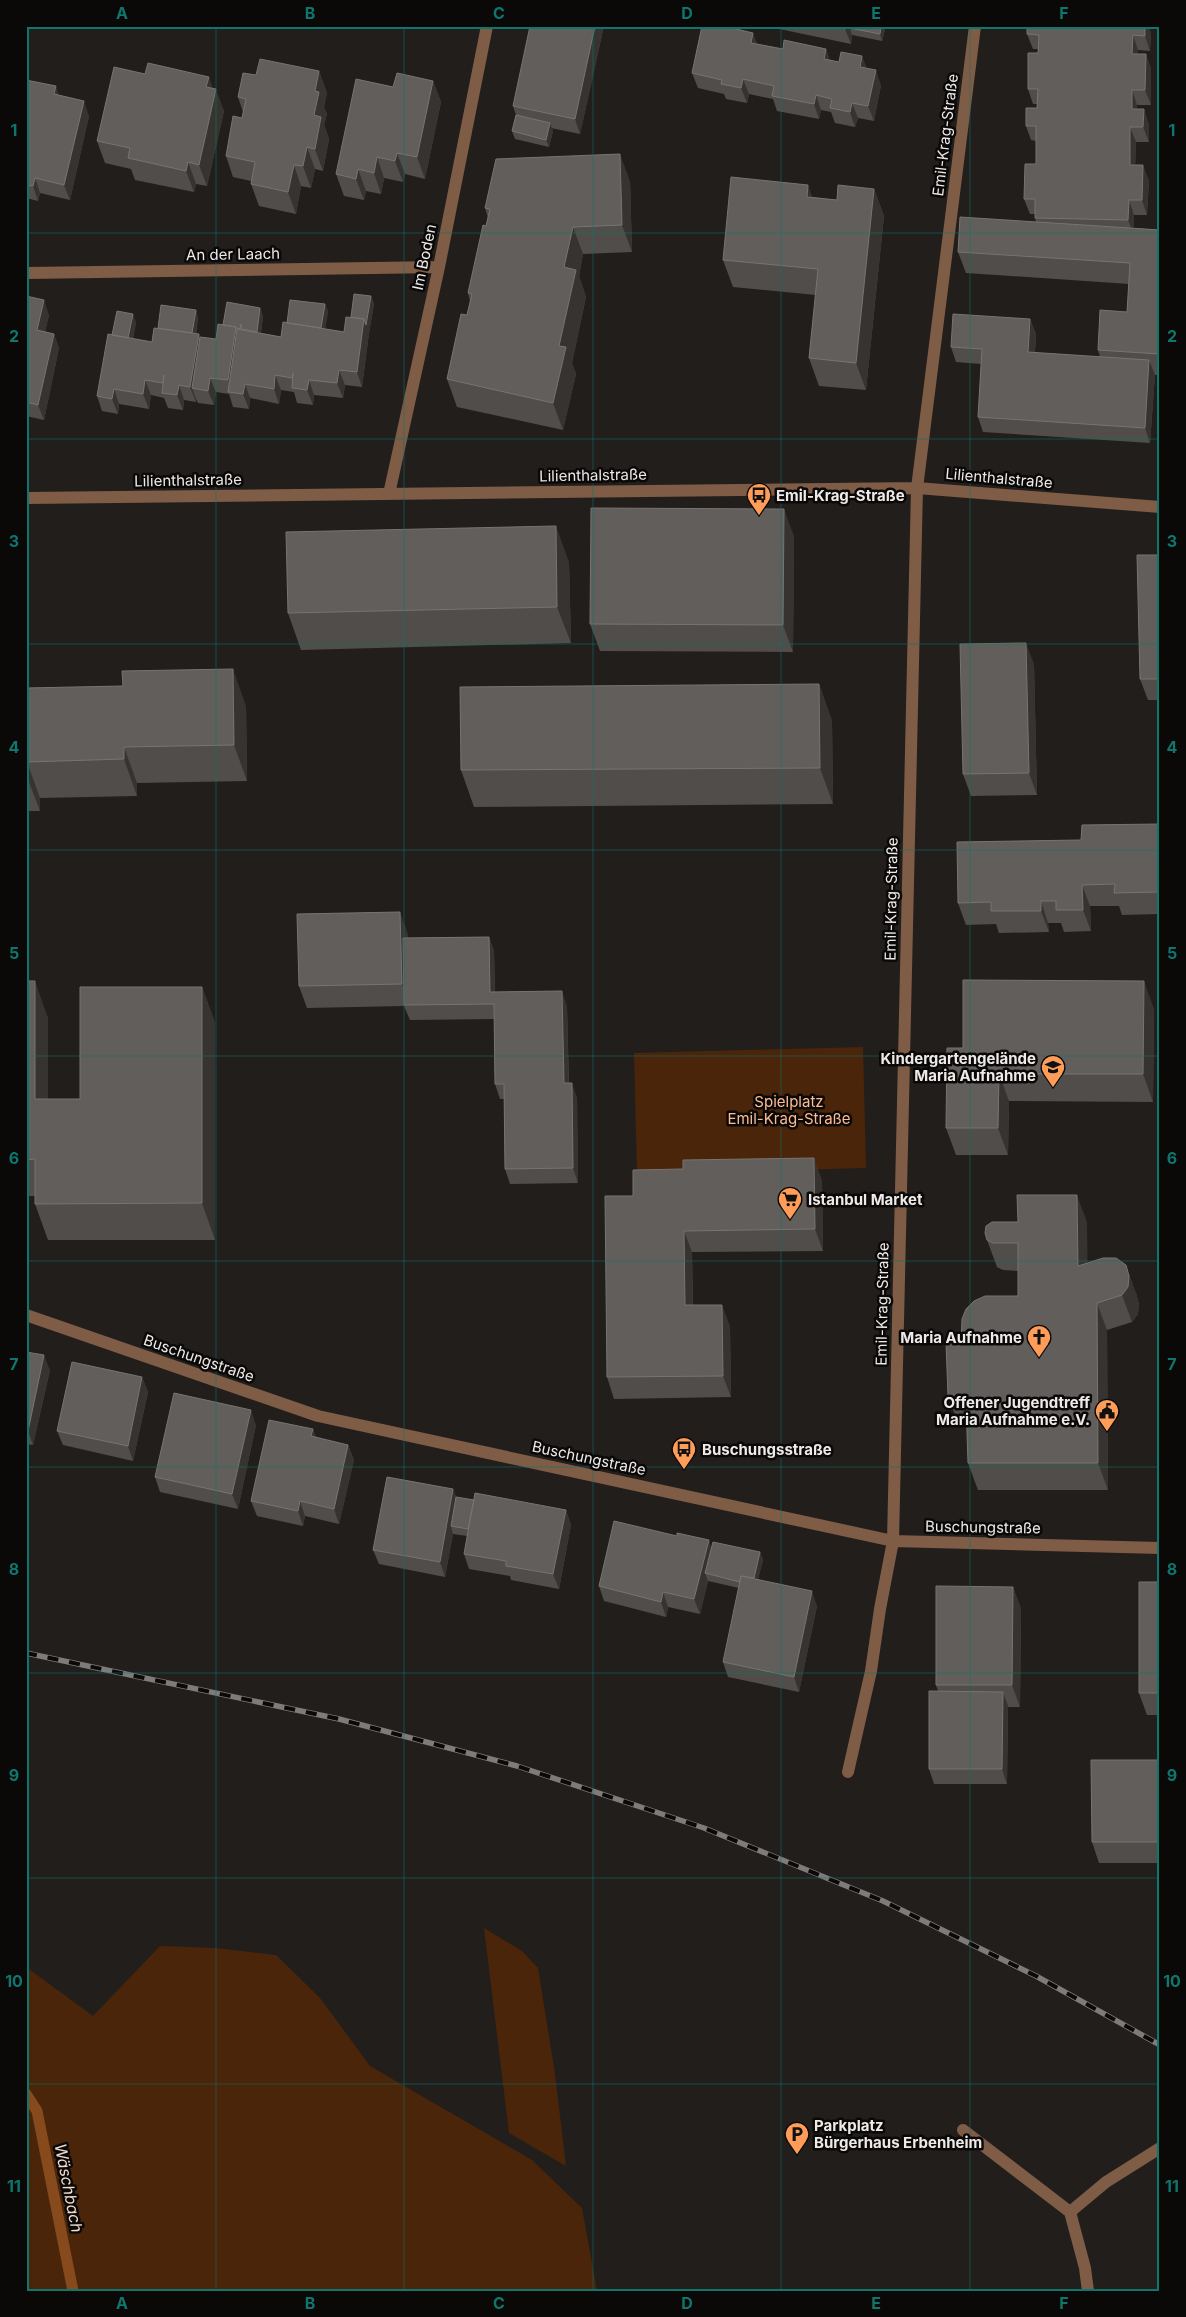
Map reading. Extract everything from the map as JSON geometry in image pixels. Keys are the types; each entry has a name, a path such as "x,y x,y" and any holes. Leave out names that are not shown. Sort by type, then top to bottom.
{"street":[{"name":"Im Boden","path":"389,494 439,267 487,26"},
{"name":"Emil-Krag-Straße","path":"848,1772 871,1671 893,1541 917,488 975,26"},
{"name":"An der Laach","path":"26,273 439,267"},
{"name":"Lilienthalstraße","path":"26,498 917,488 1160,507"},
{"name":"Buschungstraße","path":"26,1316 318,1416 893,1541 1160,1548"},
{"path":"962,2130 1070,2212 1088,2291"},
{"path":"1070,2212 1106,2182 1160,2148"}],"green space":[{"name":"Spielplatz Emil-Krag-Straße","path":"863,1047 866,1168 637,1174 634,1053"},
{"path":"484,1928 522,1951 538,1968 555,2074 566,2166 509,2133"},
{"path":"160,1946 216,1948 276,1955 320,1998 370,2066 532,2160 582,2208 597,2291 26,2291 26,1967 93,2016"}],"building":[{"path":"530,26 595,26 575,119 513,106"},
{"path":"702,26 733,26 732,28 753,33 751,43 783,49 784,40 826,49 824,59 839,62 841,52 862,56 860,67 876,70 868,106 852,103 850,112 830,108 832,99 816,95 814,104 772,96 774,86 743,79 741,88 721,84 722,80 692,73"},
{"path":"832,26 846,26 845,29"},
{"path":"850,26 881,26 880,34 850,28"},
{"path":"1027,26 1145,26 1145,36 1133,35 1132,54 1146,54 1145,90 1132,90 1132,109 1144,109 1143,127 1130,127 1130,165 1143,165 1142,200 1129,200 1128,220 1035,218 1035,199 1024,199 1025,164 1036,164 1036,126 1026,126 1026,108 1037,108 1038,89 1028,89 1028,53 1038,53 1039,35 1027,34"},
{"path":"260,59 319,71 315,91 319,92 314,115 321,117 315,149 307,147 303,166 294,165 288,192 251,184 255,162 226,156 233,116 242,118 246,99 238,97 243,73 256,75"},
{"path":"148,63 209,77 206,87 216,89 199,165 188,162 186,171 128,158 130,148 97,141 114,67 145,74"},
{"path":"397,73 433,81 417,157 397,153 395,161 377,157 374,173 358,169 356,179 336,174 356,79 393,87"},
{"path":"26,80 56,86 54,94 84,101 64,185 35,178 33,186 26,185"},
{"path":"516,115 550,123 546,140 512,131"},
{"path":"620,154 622,225 573,227 564,267 576,270 559,346 566,347 553,403 447,379 461,314 467,315 472,294 468,293 483,225 486,226 490,209 485,208 496,159"},
{"path":"731,177 808,185 807,197 837,200 838,185 874,189 856,363 809,358 818,269 723,260"},
{"path":"960,217 1160,230 1159,354 1098,350 1100,310 1127,312 1130,263 958,252"},
{"path":"354,294 371,296 366,325 364,319 351,317"},
{"path":"26,296 44,300 37,330 54,334 38,405 26,402"},
{"path":"290,300 325,304 321,328 287,323"},
{"path":"227,302 260,308 257,332 241,329 241,324 240,329 223,325"},
{"path":"161,305 196,310 192,333 158,328"},
{"path":"117,311 133,314 128,338 112,335"},
{"path":"953,314 1030,319 1028,352 1149,360 1145,428 978,417 982,349 951,347"},
{"path":"346,317 364,319 357,372 339,370 337,383 309,380 307,390 292,388 293,373 292,378 275,375 274,389 245,384 243,394 228,392 237,329 281,337 283,322 344,332"},
{"path":"218,324 236,327 228,380 210,378 208,391 192,388 200,337 216,339"},
{"path":"154,328 199,334 190,387 179,385 177,395 162,393 164,375 163,383 145,380 143,394 114,389 112,399 97,396 108,334 152,342"},
{"path":"591,508 784,509 783,625 590,624"},
{"path":"556,526 557,607 288,613 286,532"},
{"path":"1137,555 1160,555 1160,679 1140,679"},
{"path":"1026,643 1029,773 963,774 960,644"},
{"path":"233,669 234,745 124,747 124,759 27,762 26,774 26,688 123,686 122,671"},
{"path":"819,684 820,768 461,770 460,687"},
{"path":"1160,824 1160,892 1114,893 1115,884 1082,885 1083,910 1056,910 1056,901 1041,901 1041,911 991,911 991,902 958,903 957,842 1081,840 1082,825"},
{"path":"400,912 402,984 299,986 297,914"},
{"path":"489,937 490,992 562,991 564,1083 572,1083 573,1168 505,1169 504,1084 495,1084 494,1004 404,1005 403,938"},
{"path":"963,980 1144,981 1143,1074 999,1074 998,1128 946,1128 947,1048 963,1048"},
{"path":"26,981 35,981 35,1099 80,1099 80,987 202,987 202,1203 35,1204 35,1159 26,1160"},
{"path":"814,1158 815,1229 684,1231 685,1305 722,1305 723,1376 607,1377 605,1196 633,1196 633,1170 683,1169 683,1160"},
{"name":"Maria Aufnahme","path":"1017,1195 1077,1195 1078,1266 1103,1258 1116,1258 1126,1265 1129,1276 1128,1287 1122,1295 1097,1303 1098,1463 968,1463 966,1402 948,1396 946,1343 961,1343 962,1319 966,1309 974,1301 985,1296 1018,1296 1018,1243 993,1243 987,1240 985,1233 986,1226 992,1222 1018,1222"},
{"path":"26,1352 44,1355 28,1431 26,1430"},
{"path":"72,1362 142,1377 128,1446 57,1431"},
{"path":"174,1393 251,1410 232,1494 155,1477"},
{"path":"269,1420 313,1429 311,1436 348,1445 334,1509 300,1501 298,1511 251,1501"},
{"path":"387,1477 453,1489 440,1562 373,1550"},
{"path":"475,1493 566,1510 553,1574 506,1566 506,1561 464,1554"},
{"path":"456,1497 474,1500 468,1529 451,1526"},
{"path":"614,1521 677,1536 677,1533 709,1540 694,1599 663,1592 661,1602 599,1586"},
{"path":"713,1542 760,1552 754,1578 741,1576 740,1582 705,1573"},
{"path":"741,1576 812,1591 794,1677 723,1662"},
{"path":"1139,1582 1160,1582 1160,1693 1139,1693"},
{"path":"936,1586 1013,1587 1012,1685 936,1685"},
{"path":"929,1691 1003,1692 1002,1769 929,1769"},
{"path":"1091,1760 1160,1760 1160,1842 1092,1842"}],"waterway":[{"name":"Wäschbach","path":"26,2094 37,2111 73,2291"}],"railway":[{"path":"26,1653 339,1719 517,1766 704,1828 883,1901 1036,1976 1160,2045"}],"place":[{"name":"Emil-Krag-Straße","path":"759,516"},
{"name":"Kindergartengelände Maria Aufnahme","path":"1053,1088"},
{"name":"Istanbul Market","path":"790,1220"},
{"name":"Maria Aufnahme","path":"1039,1358"},
{"name":"Offener Jugendtreff Maria Aufnahme e.V.","path":"1107,1432"},
{"name":"Buschungsstraße","path":"684,1470"},
{"name":"Parkplatz Bürgerhaus Erbenheim","path":"797,2155"}]}
